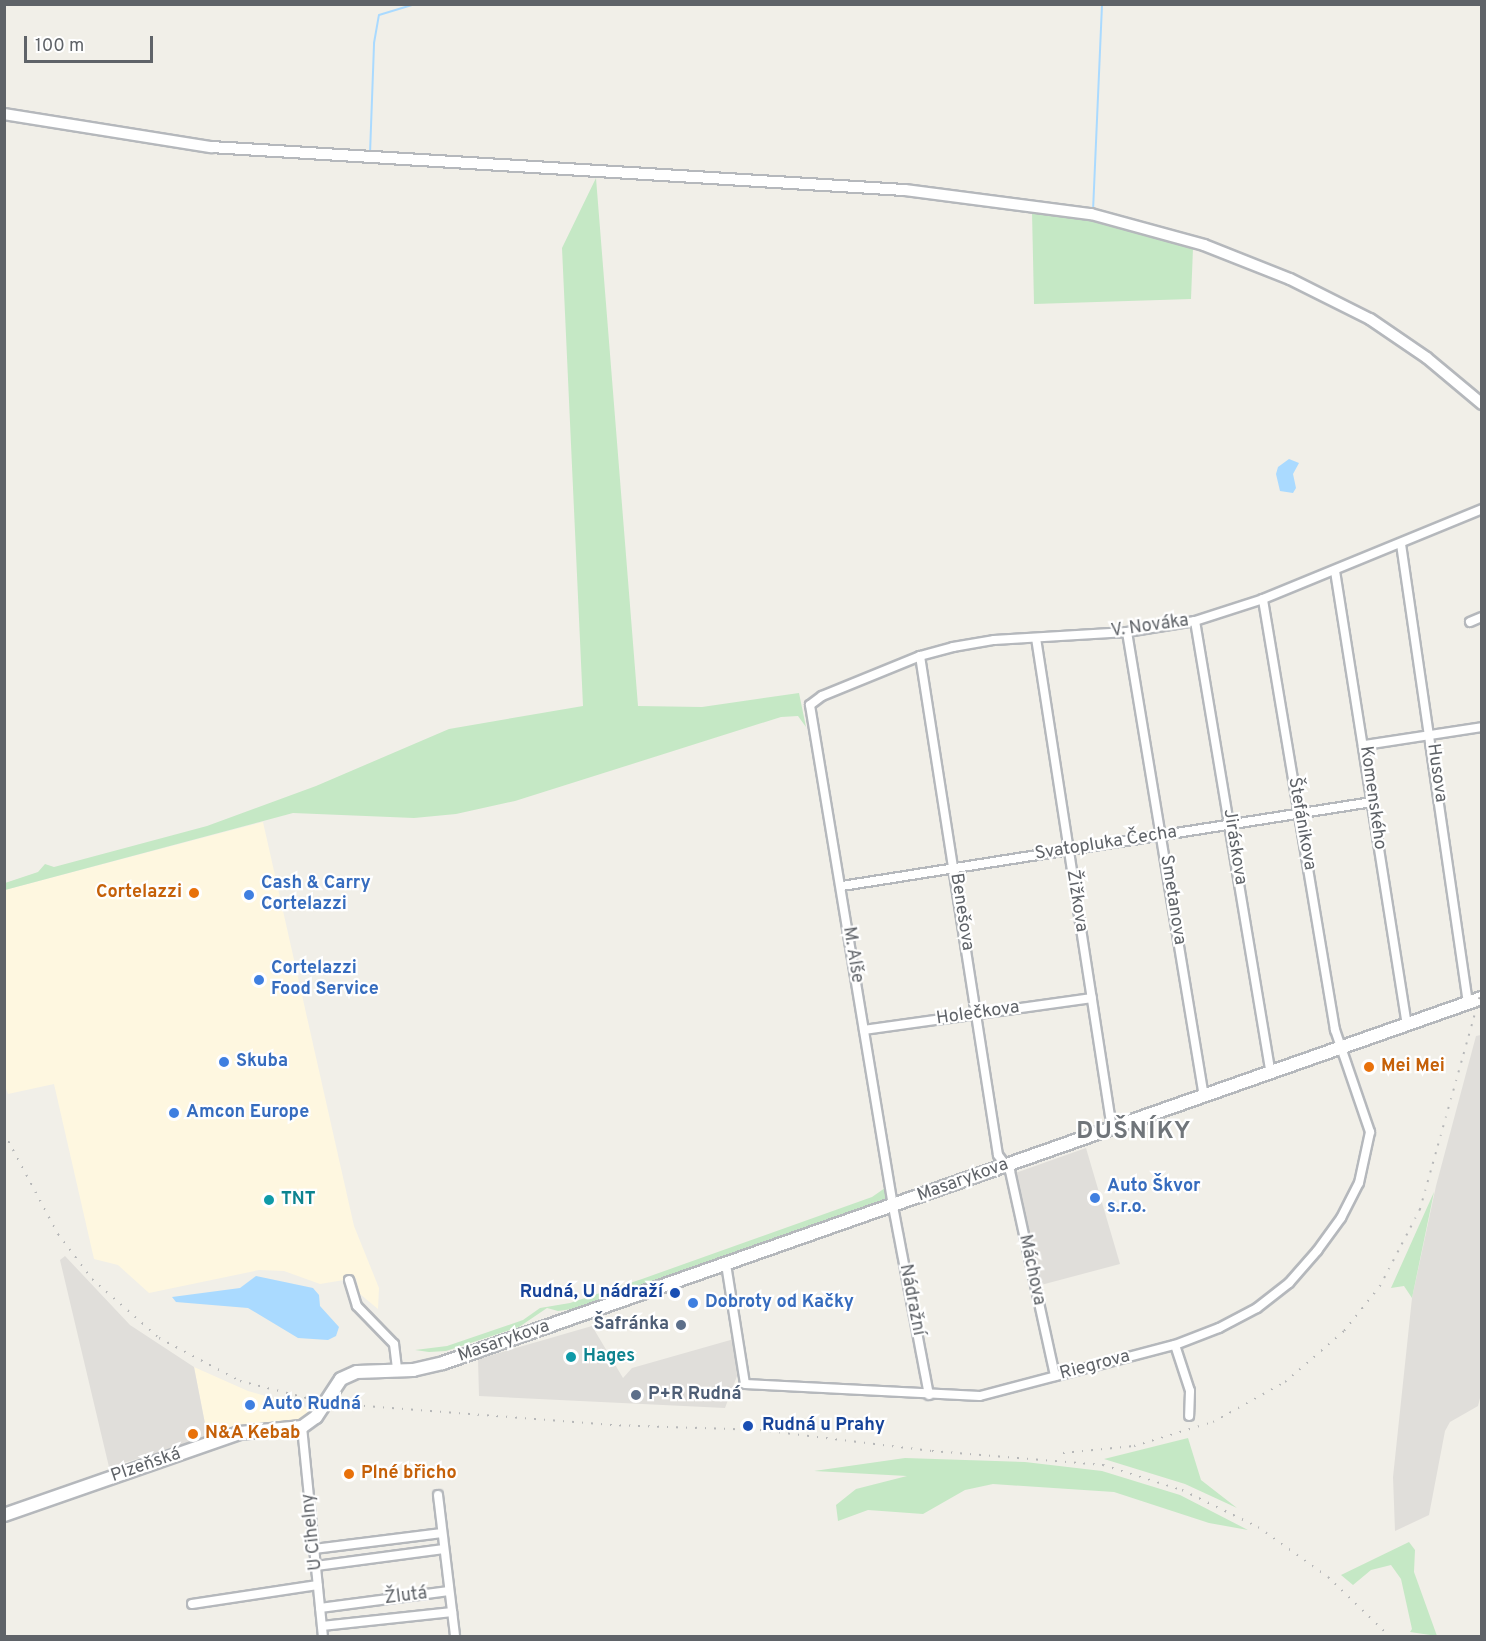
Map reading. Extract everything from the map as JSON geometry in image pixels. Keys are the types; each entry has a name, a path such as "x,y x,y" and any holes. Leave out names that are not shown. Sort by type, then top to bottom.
{"main road":[{"name":"Masarykova","path":"397,1370 443,1363 1482,998"},
{"path":"302,1426 316,1417 341,1379 357,1371 397,1370"},
{"name":"Plzeňská","path":"4,1515 240,1433 302,1426"}],"street":[{"path":"4,114 211,147 905,190 1090,214 1204,245 1290,279 1370,319 1427,358 1482,404"},
{"name":"V. Nováka","path":"810,705 822,696 920,656 994,640 1127,632 1195,621 1263,599 1335,571 1482,509"},
{"name":"Husova","path":"1401,544 1431,735 1468,1002"},
{"name":"Komenského","path":"1335,571 1365,745 1407,1025"},
{"name":"Štefánikova","path":"1263,599 1335,1030 1342,1047"},
{"path":"1470,622 1482,617"},
{"name":"Jiráskova","path":"1195,621 1270,1074"},
{"name":"Smetanova","path":"1127,632 1204,1096"},
{"name":"Žižkova","path":"1036,638 1112,1128"},
{"name":"Benešova","path":"920,656 978,1014 998,1155 1006,1166"},
{"name":"M. Alše","path":"810,705 842,886 893,1206"},
{"path":"1365,745 1482,727"},
{"name":"Svatopluka Čecha","path":"842,886 1372,802"},
{"name":"Holečkova","path":"864,1030 1092,998"},
{"name":"Riegrova","path":"726,1264 745,1384 980,1396 1175,1345 1219,1328 1257,1308 1289,1283 1341,1218 1359,1183 1370,1132 1342,1047"},
{"name":"Máchova","path":"1006,1166 1055,1376"},
{"name":"Nádražní","path":"893,1206 929,1395"},
{"path":"349,1280 357,1306 394,1344 397,1370"},
{"path":"1175,1345 1190,1390 1190,1416"},
{"name":"U Cihelny","path":"302,1426 323,1636"},
{"name":"Žlutá","path":"320,1608 449,1591 438,1496"},
{"path":"314,1549 442,1533"},
{"path":"316,1566 444,1550"},
{"path":"192,1604 318,1585"},
{"path":"449,1591 455,1636"},
{"path":"322,1626 452,1612"}],"shaded area":[{"path":"263,822 354,1226 379,1288 378,1309 360,1294 356,1278 320,1284 284,1271 259,1270 149,1293 118,1265 94,1259 54,1084 8,1094 5,1086 5,890"},
{"path":"1481,1035 1481,1394 1478,1406 1450,1422 1445,1431 1429,1515 1395,1531 1393,1477 1412,1298 1436,1186 1476,1036"},
{"path":"1086,1148 1120,1264 1041,1285 1015,1173"},
{"path":"65,1256 130,1325 194,1367 208,1439 109,1467 60,1260"},
{"path":"592,1326 623,1378 632,1368 734,1339 737,1376 725,1408 479,1396 478,1359"},
{"name":"Auto Rudná","path":"194,1367 248,1391 316,1410 308,1419 240,1427 208,1439"}],"green space":[{"path":"596,178 638,706 702,707 799,693 806,727 798,716 781,717 515,801 456,814 414,818 293,813 5,890 5,883 38,872 45,864 54,867 207,826 316,786 449,729 583,706 562,248"},
{"path":"1032,211 1119,225 1193,248 1191,299 1034,304"},
{"path":"885,1188 887,1200 579,1308 558,1311 547,1308 519,1327 446,1351 415,1350 447,1346 523,1320 540,1308 570,1303 642,1279 872,1197"},
{"path":"1434,1192 1412,1298 1404,1286 1391,1288"},
{"path":"1188,1438 1201,1480 1237,1508 1185,1484 1104,1459"},
{"path":"905,1458 1025,1462 1102,1471 1180,1495 1248,1530 1209,1523 1114,1492 993,1484 965,1490 923,1514 868,1510 838,1521 836,1505 856,1489 907,1476 814,1471"},
{"path":"1409,1542 1415,1550 1414,1572 1437,1636 1410,1632 1412,1629 1401,1579 1391,1565 1371,1570 1353,1585 1341,1575"}],"water":[{"path":"1289,459 1299,463 1293,474 1296,488 1293,493 1280,491 1276,474 1278,467"},
{"path":"256,1276 313,1288 319,1295 320,1306 339,1327 336,1336 328,1340 298,1338 248,1308 176,1302 172,1297 240,1288"}],"waterway":[{"path":"370,154 374,43 379,15 414,4"},
{"path":"1093,211 1102,4"}],"railway":[{"path":"1063,1453 1134,1446 1213,1422 1285,1382 1344,1331 1380,1286 1420,1209 1482,989"},
{"path":"4,1133 58,1234 92,1279 159,1338 240,1381 326,1403 610,1425 760,1430 932,1451 1103,1465 1182,1490 1258,1527 1328,1577 1389,1636"}],"place":[{"name":"Cortelazzi","path":"194,893"},
{"name":"Cash & Carry Cortelazzi","path":"249,895"},
{"name":"Cortelazzi Food Service","path":"259,980"},
{"name":"Skuba","path":"224,1062"},
{"name":"Mei Mei","path":"1369,1067"},
{"name":"Amcon Europe","path":"174,1113"},
{"name":"Auto Škvor s.r.o.","path":"1095,1198"},
{"name":"TNT","path":"269,1200"},
{"name":"Rudná, U nádraží","path":"675,1293"},
{"name":"Dobroty od Kačky","path":"693,1303"},
{"name":"Šafránka","path":"681,1325"},
{"name":"Hages","path":"571,1357"},
{"name":"P+R Rudná","path":"636,1395"},
{"name":"Auto Rudná","path":"250,1405"},
{"name":"Rudná u Prahy","path":"748,1426"},
{"name":"N&A Kebab","path":"193,1434"},
{"name":"Plné břicho","path":"349,1474"}],"district":[{"name":"DUŠNÍKY","path":"1134,1133"}]}
